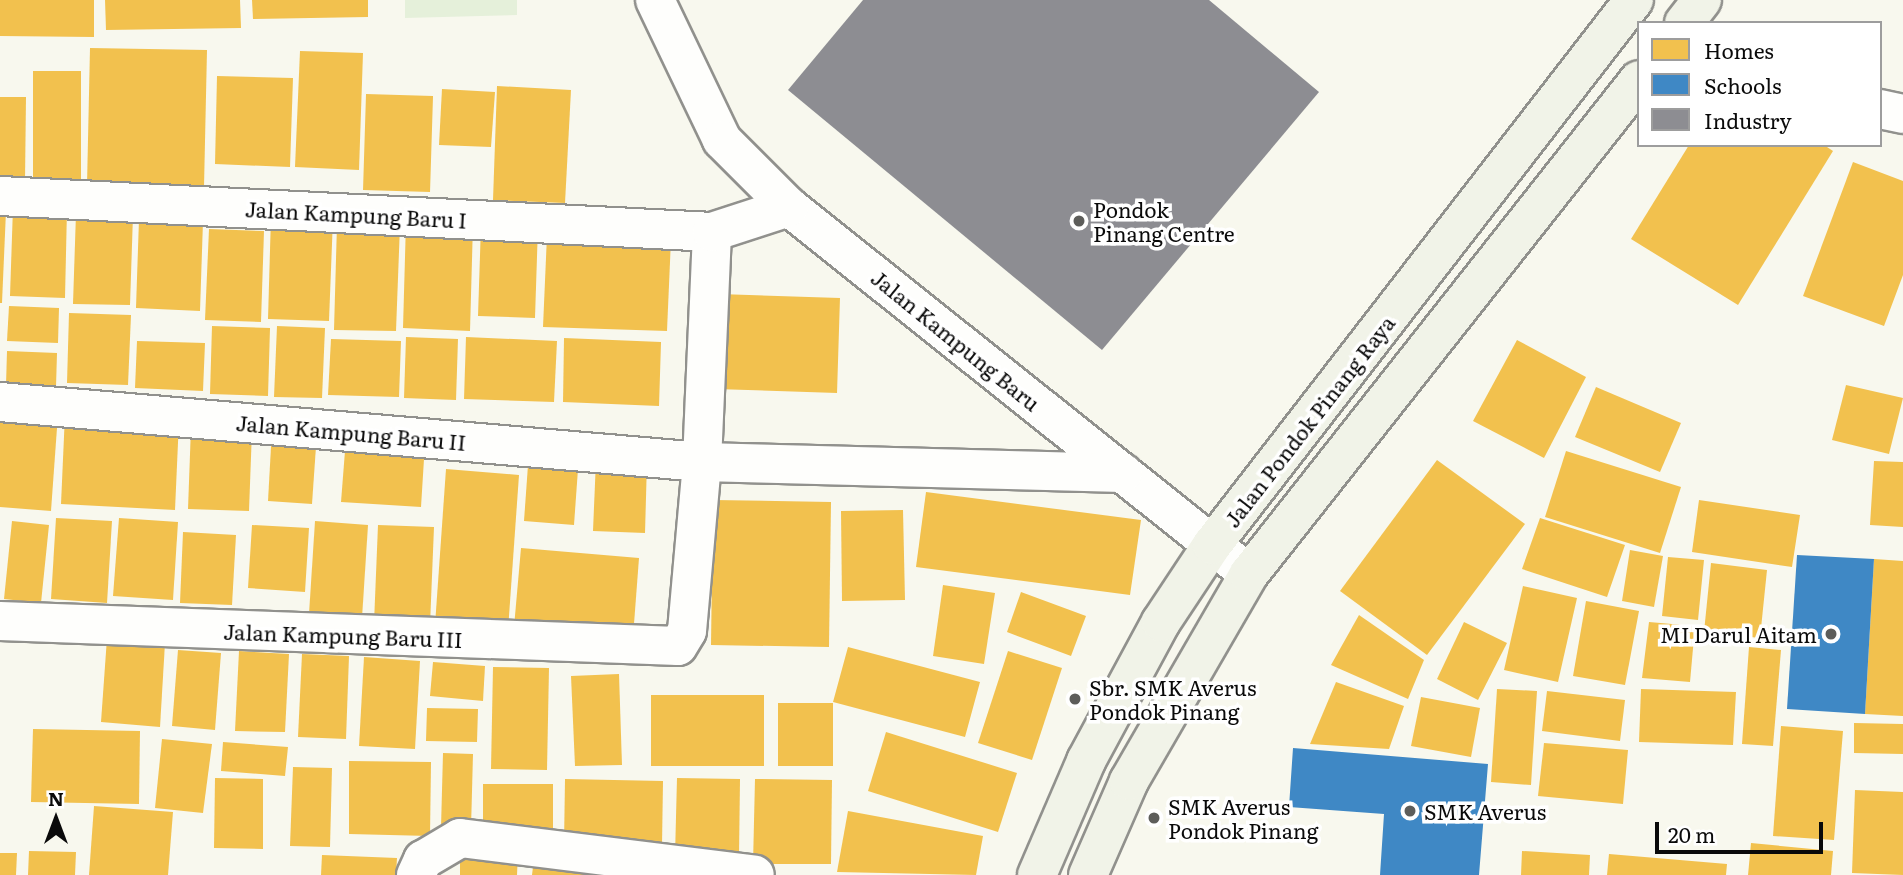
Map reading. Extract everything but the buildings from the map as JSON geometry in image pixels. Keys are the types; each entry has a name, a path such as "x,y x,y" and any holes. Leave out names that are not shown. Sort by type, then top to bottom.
{"main road":[{"name":"Jalan Pondok Pinang Raya","path":"1037,875 1086,761 1161,622 1212,545 1634,0"},
{"path":"1686,21 1702,0"},
{"path":"1088,875 1129,781 1250,574 1637,83"}],"street":[{"name":"Jalan Kampung Baru","path":"656,0 722,140 789,207 1250,574"},
{"path":"1882,109 1903,114"},
{"name":"Jalan Kampung Baru I","path":"0,196 712,232"},
{"path":"789,207 712,232 702,462 1123,473"},
{"name":"Jalan Kampung Baru II","path":"0,402 702,462"},
{"name":"Jalan Kampung Baru III","path":"0,621 662,649 678,646 684,639 702,462"},
{"path":"416,875 423,860 460,838 755,875"}],"green space":[{"path":"405,0 517,0 517,15 405,18"}],"place":[{"name":"Pondok Pinang Centre","path":"1079,221"},
{"name":"MI Darul Aitam","path":"1831,634"},
{"name":"Sbr. SMK Averus Pondok Pinang","path":"1075,699"},
{"name":"SMK Averus","path":"1410,811"},
{"name":"SMK Averus Pondok Pinang","path":"1154,818"}]}
